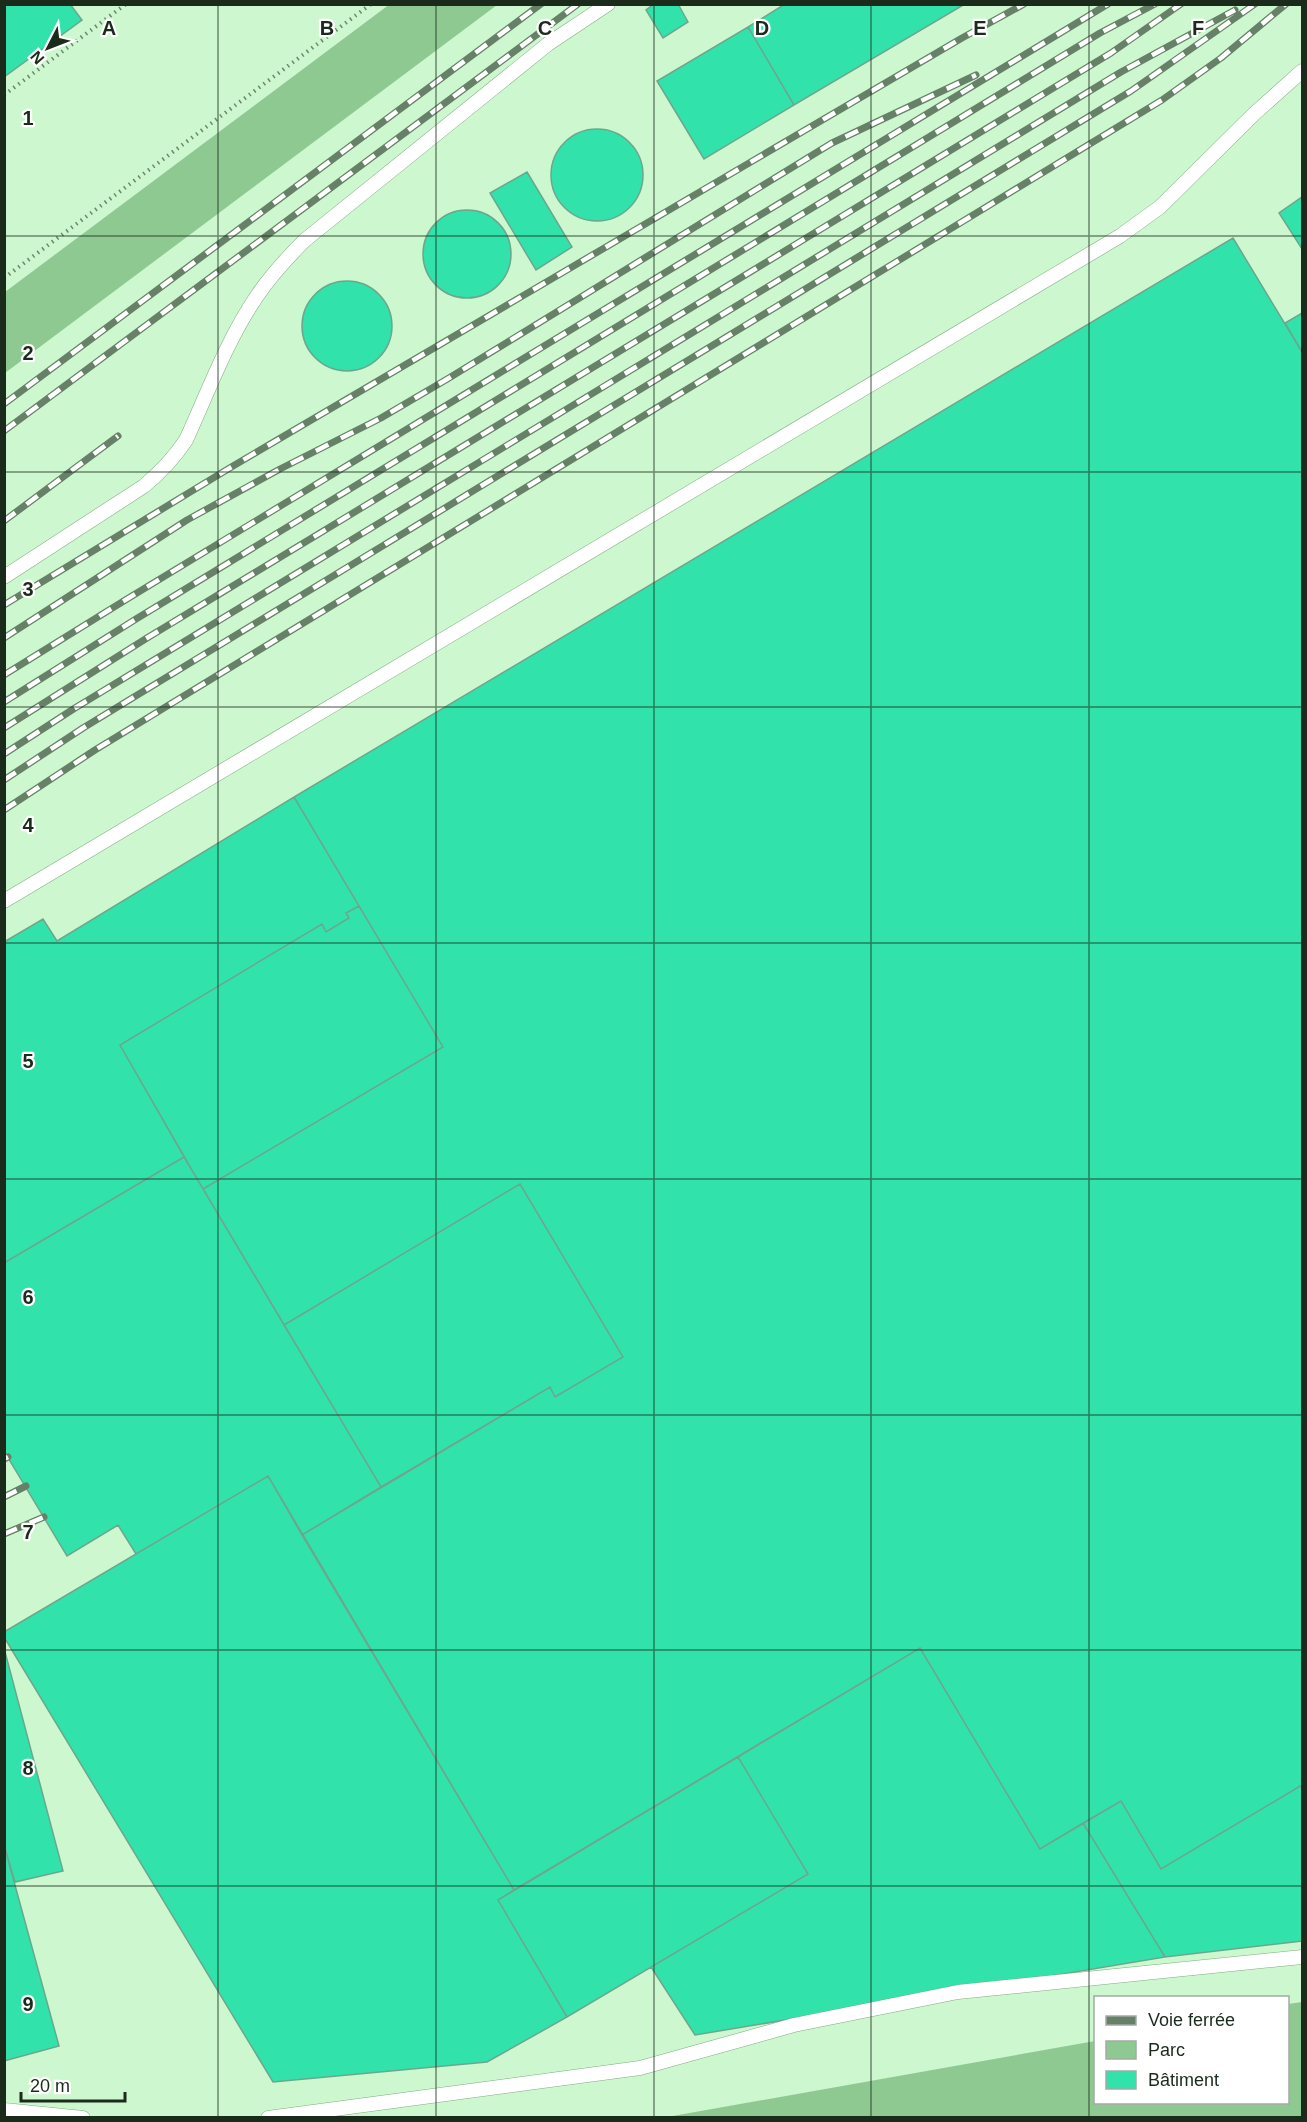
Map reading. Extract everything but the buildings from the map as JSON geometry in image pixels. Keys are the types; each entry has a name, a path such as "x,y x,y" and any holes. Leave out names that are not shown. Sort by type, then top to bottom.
{"lane":[{"path":"4,577 144,486 161,472 186,440 239,325 256,297 278,267 305,240 548,44 608,4"},
{"path":"4,901 1120,236 1160,207 1255,113 1302,71"},
{"path":"268,2118 639,2068 794,2025 958,1992 1302,1957"},
{"path":"4,2110 83,2118"}],"path":[{"path":"4,95 126,4"},
{"path":"4,278 370,4"}],"green space":[{"path":"390,4 497,5 5,373 5,292"},
{"path":"1302,2002 1302,2117 667,2117 1094,2041 1094,2104 1289,2104 1289,2004"}],"railway":[{"path":"4,404 541,4"},
{"path":"4,431 578,4"},
{"path":"4,605 233,466 962,38 1024,4"},
{"path":"4,675 1108,4"},
{"path":"4,702 136,619 1100,33 1155,4"},
{"path":"4,728 147,638 1111,53 1181,4"},
{"path":"4,780 83,728 1131,91 1255,4"},
{"path":"4,810 95,750 1162,100 1221,58 1286,4"},
{"path":"4,754 75,708 1121,72 1235,10"},
{"path":"4,638 187,520 280,469 381,418 832,143 976,75"},
{"path":"4,521 118,436"},
{"path":"4,1459 8,1457"},
{"path":"4,1497 26,1486"},
{"path":"4,1534 44,1517"}]}
